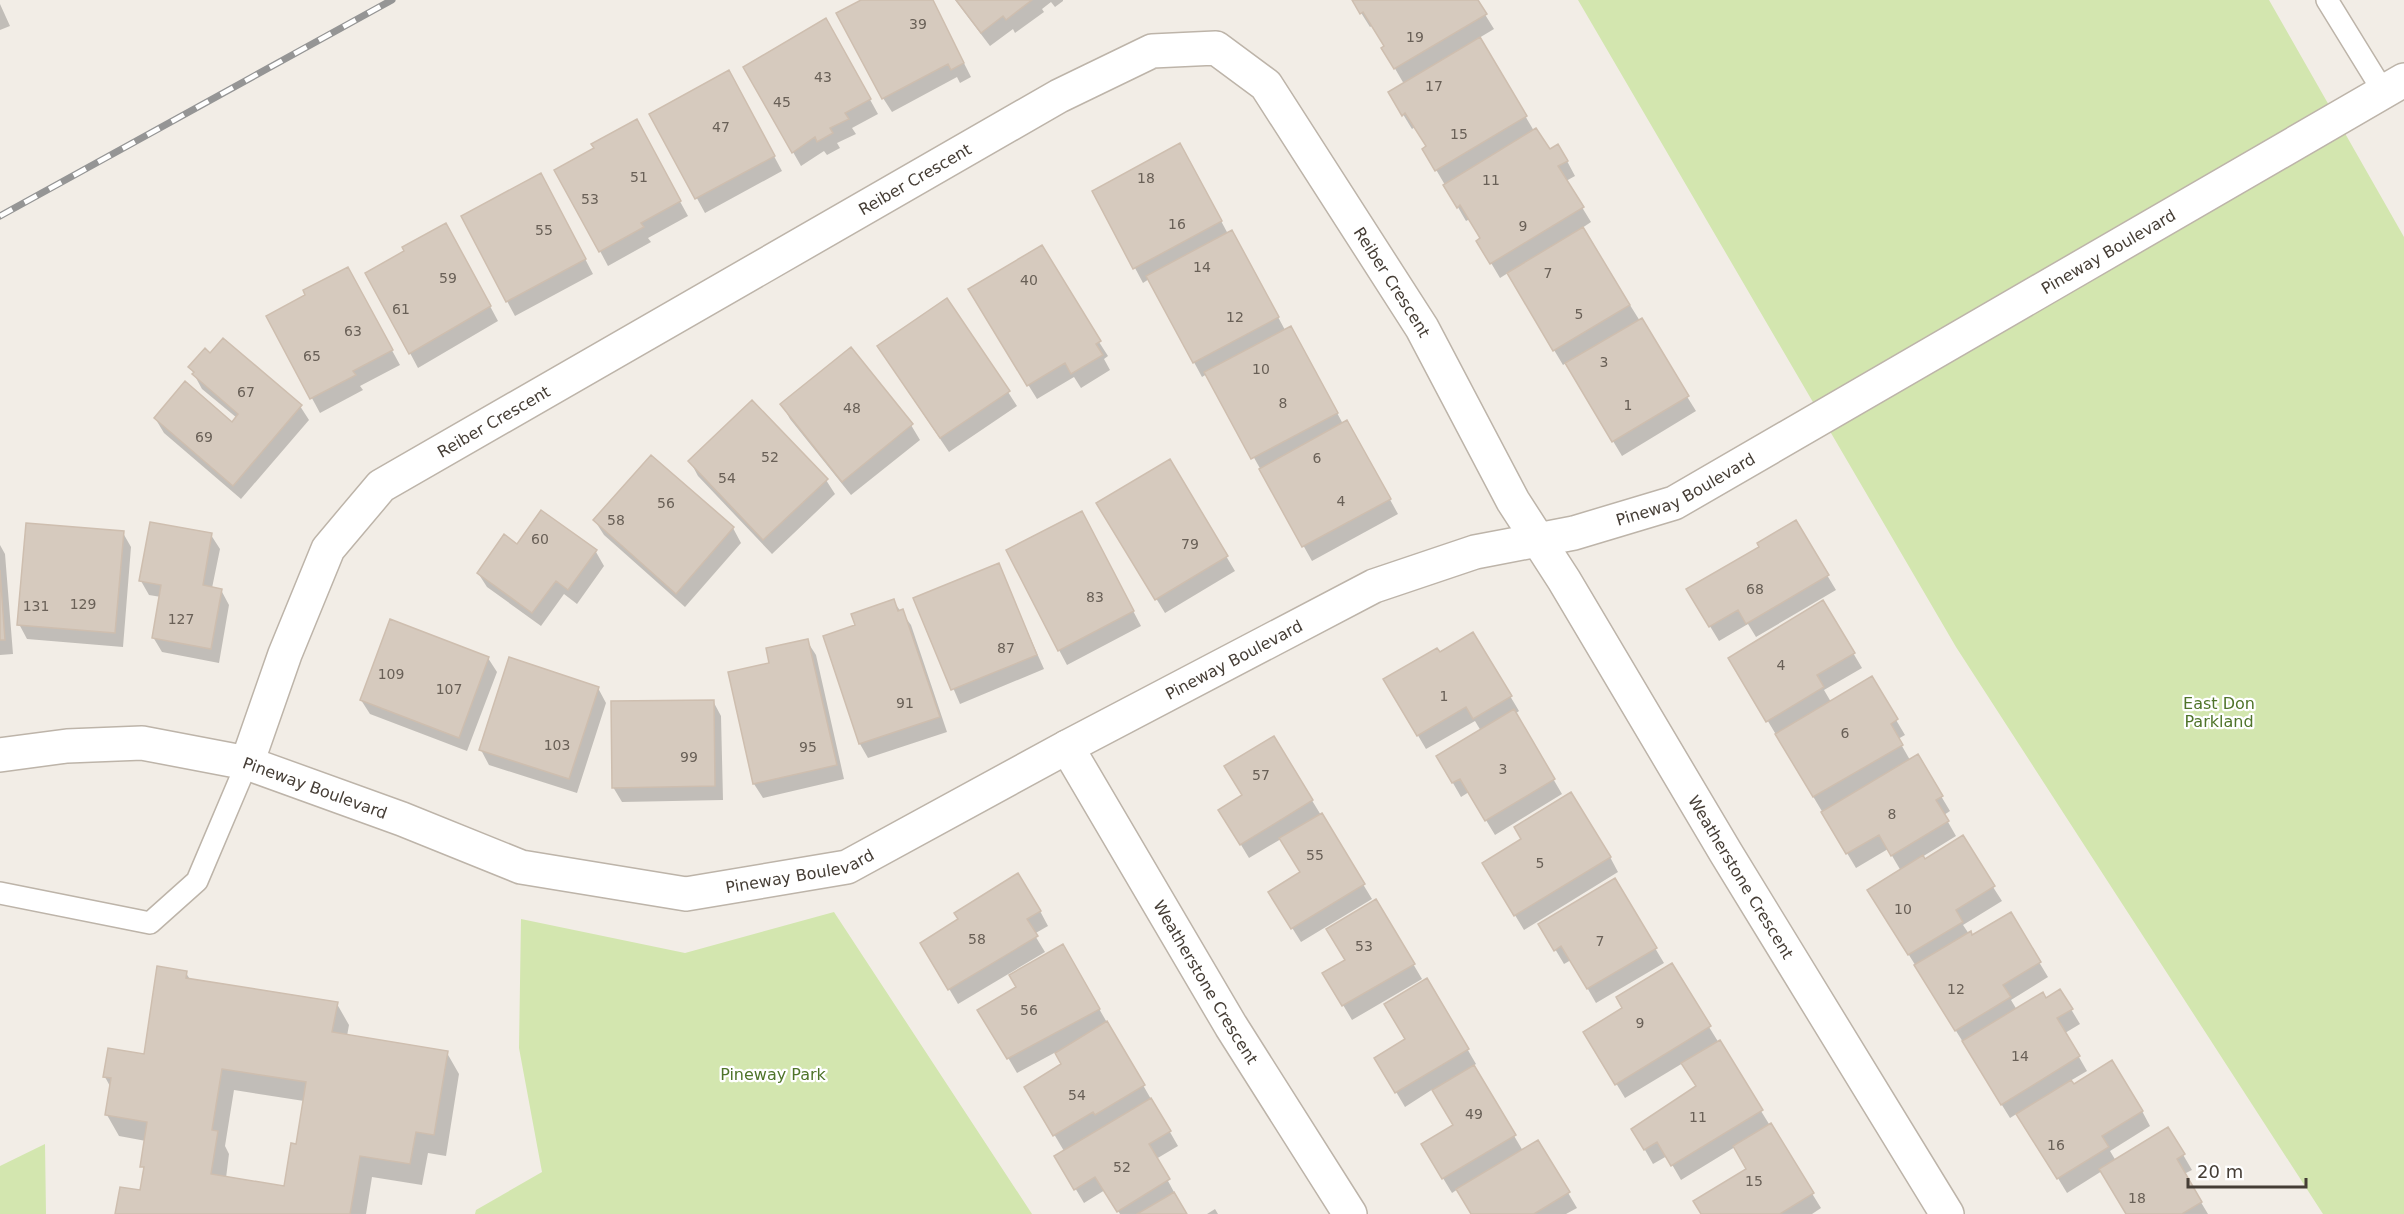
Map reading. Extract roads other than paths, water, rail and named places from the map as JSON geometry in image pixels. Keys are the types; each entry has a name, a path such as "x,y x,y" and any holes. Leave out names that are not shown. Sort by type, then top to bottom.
{"street":[{"name":"Reiber Crescent","path":"247,764 285,654 328,549 381,486 1049,102 1152,51 1216,48 1266,85 1422,327 1513,501 1538,540"},
{"name":"Pineway Boulevard","path":"0,755 67,746 142,743 247,764 402,819 521,867 686,894 847,867 1067,747 1374,586 1475,552 1574,533 1674,503 2394,86"},
{"name":"Weatherstone Crescent","path":"1538,540 1947,1214"},
{"name":"Weatherstone Crescent","path":"1067,747 1232,1026 1350,1214"}],"lane":[{"path":"2327,0 2394,86"},
{"path":"0,892 150,923 197,881 247,764"}],"railway":[{"path":"0,216 392,0"}],"park label":[{"name":"East Don Parkland","path":"2219,712"},
{"name":"Pineway Park","path":"773,1074"}]}
